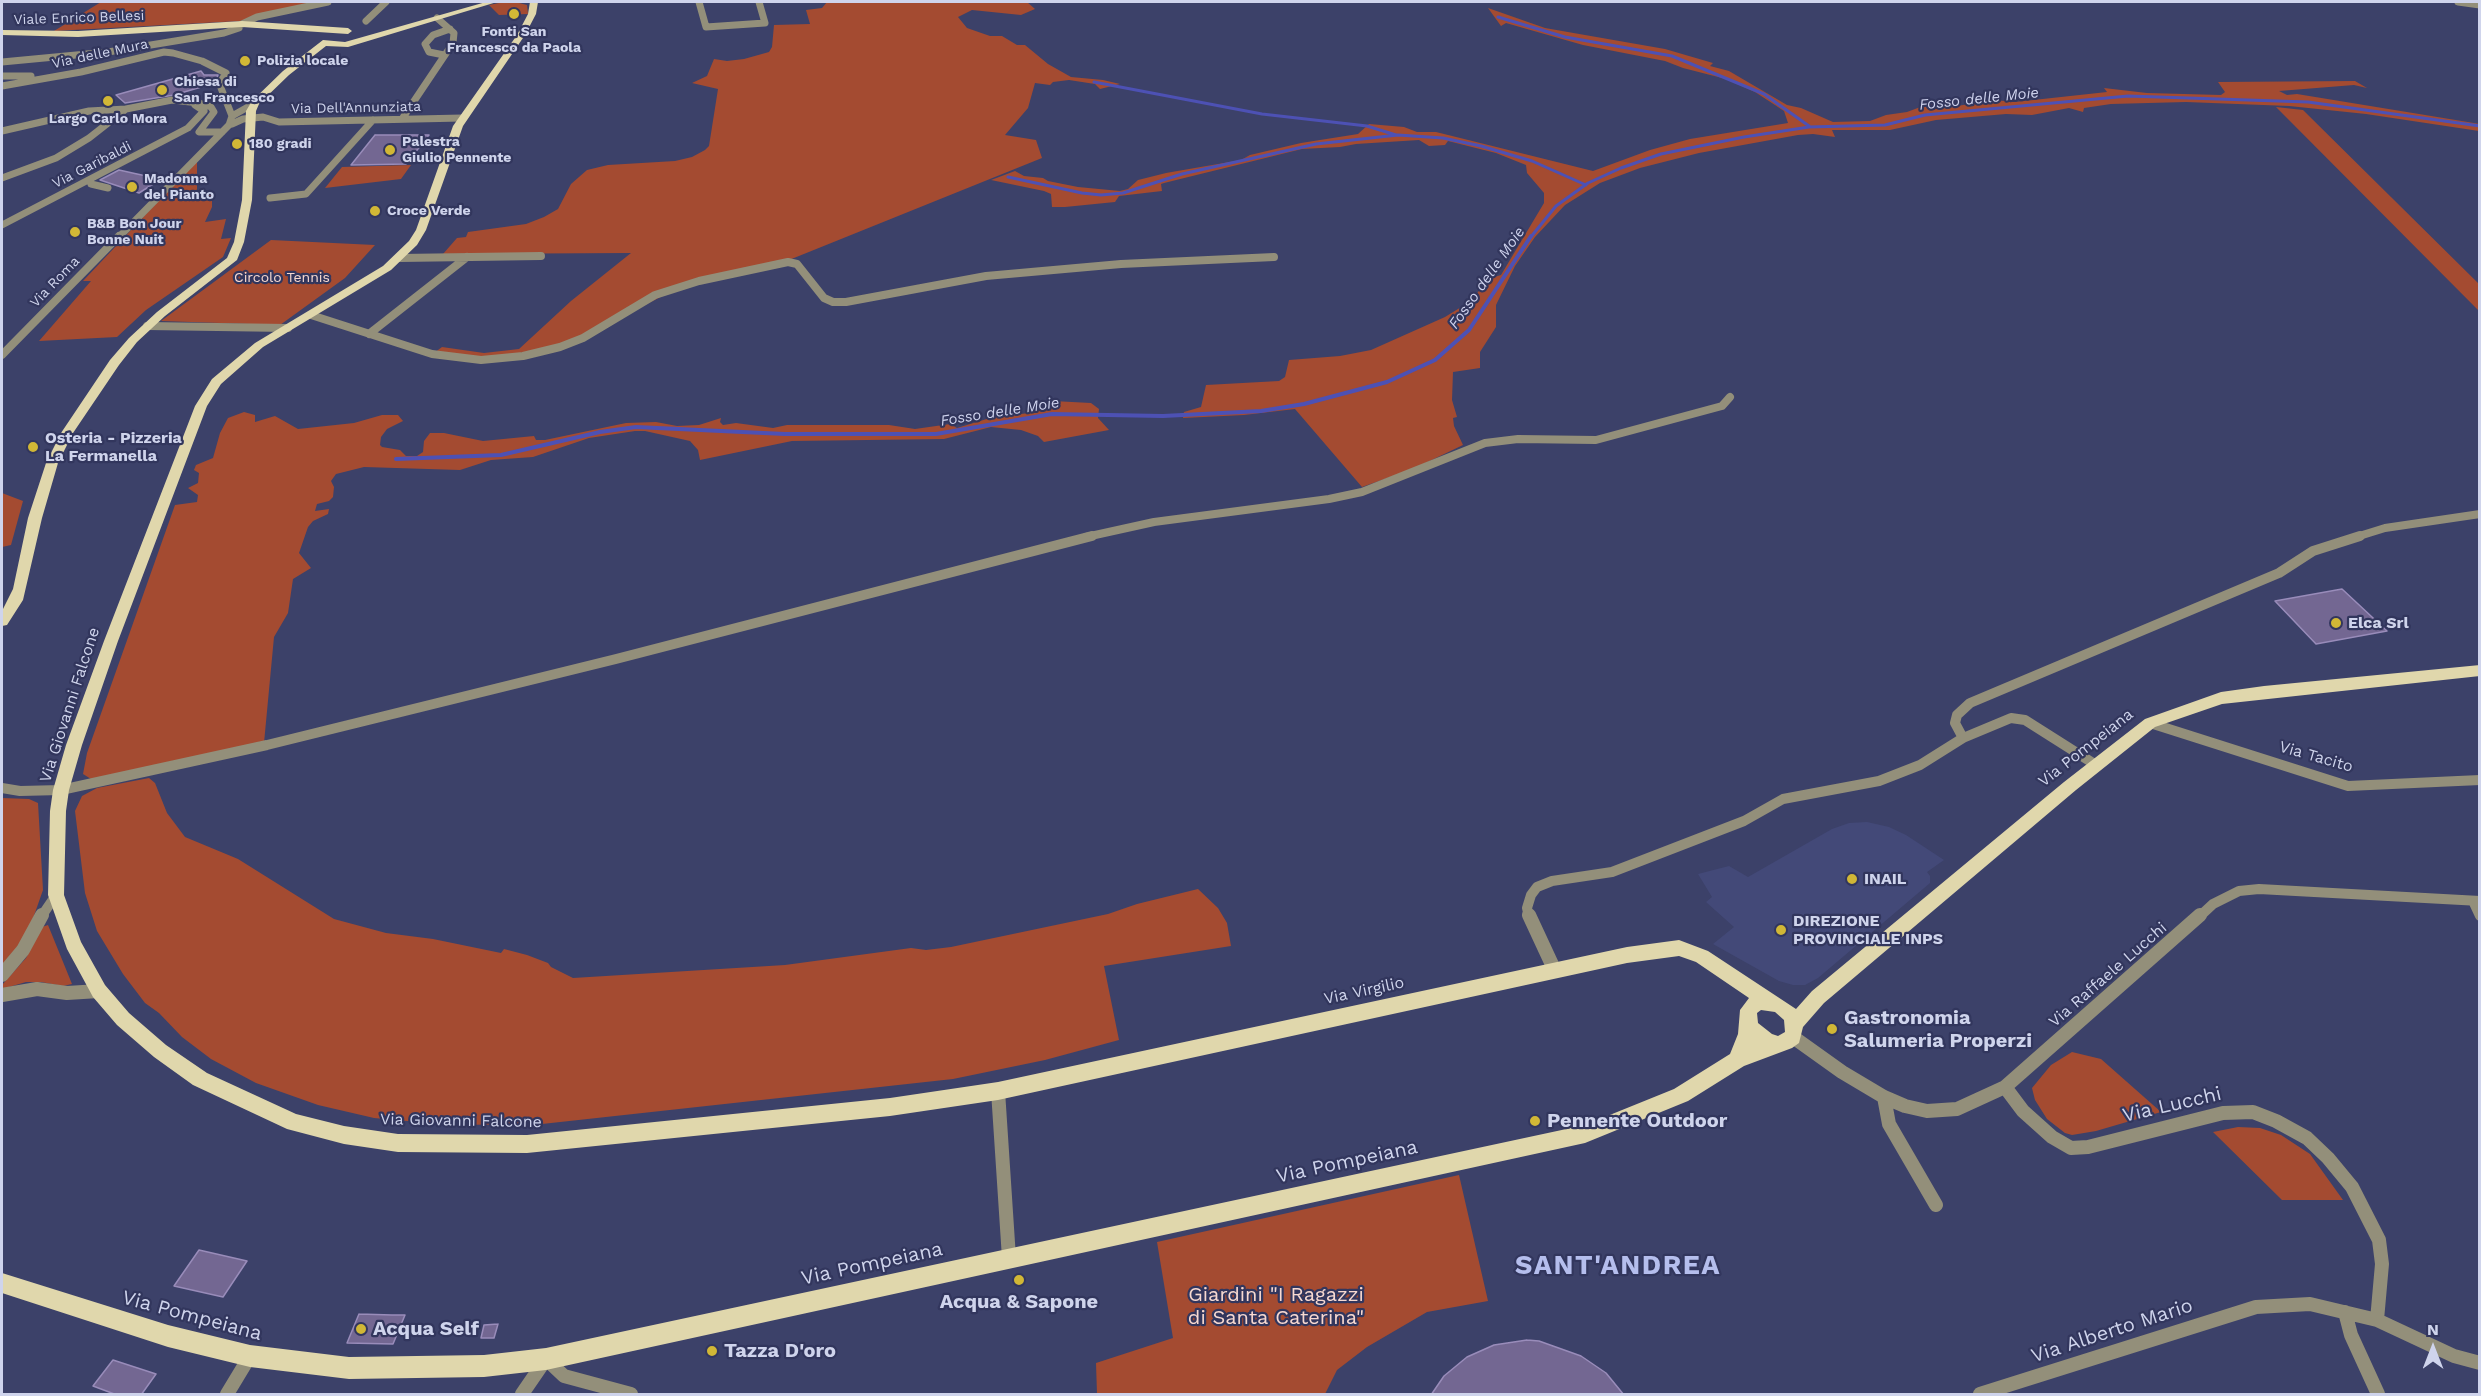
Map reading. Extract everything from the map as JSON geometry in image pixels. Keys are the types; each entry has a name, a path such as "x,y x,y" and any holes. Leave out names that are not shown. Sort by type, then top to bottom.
{"main road":[{"path":"303,60 345,45 360,37 480,2"},
{"path":"360,37 493,2"},
{"name":"Via Giovanni Falcone","path":"530,4 521,34 462,118 421,230 400,258 350,293 259,345 216,382 201,406 111,641 61,790 58,811 56,895 73,944 99,992 123,1019 200,1079 294,1123 344,1136 398,1143 527,1144 890,1107 998,1090"},
{"name":"Viale Enrico Bellesi","path":"2,33 78,34 270,25 348,31 360,37"},
{"name":"Viale Enrico Bellesi","path":"297,26 326,40 331,45 345,45"},
{"path":"2,621 16,600 20,589 35,518 52,463 67,433 114,363 147,326 232,260 247,200 250,117 255,103 326,40 335,34 348,31"},
{"name":"Via Pompeiana","path":"2,1283 168,1336 250,1356 349,1368 484,1366 546,1359 1585,1134 1681,1095 1737,1060 1788,1035 1818,997 2096,765 2150,723 2222,698 2480,670"},
{"name":"Via Virgilio","path":"998,1090 1555,970 1628,955 1679,948 1702,956 1775,1003"},
{"name":"Via Virgilio","path":"1733,978 1748,1015"},
{"name":"Via Pompeiana","path":"1775,1003 1818,997"},
{"path":"1737,1060 1747,1034 1748,1015 1754,1005 1775,1003 1786,1010 1788,1035 1759,1037 1751,1029 1748,1015"}],"street":[{"path":"2,62 108,52 224,33 257,17 328,2"},
{"path":"366,21 386,2"},
{"path":"699,2 706,27 765,23 759,2"},
{"path":"2458,2 2480,5"},
{"path":"402,119 455,37 450,29 437,18"},
{"path":"444,55 429,52 425,44 433,34 450,29"},
{"name":"Via delle Mura","path":"2,86 164,52 173,53 202,61 226,74 221,81 221,88 232,116"},
{"path":"2,76 48,78"},
{"path":"2,131 74,114 126,109 172,100 211,106 214,112 199,132 222,132"},
{"name":"Via Garibaldi","path":"2,225 188,128 204,111 192,105 196,102"},
{"path":"232,116 255,103"},
{"path":"2,178 56,158 89,138 126,109"},
{"name":"Via Roma","path":"2,356 229,125 232,116"},
{"path":"229,125 250,117"},
{"name":"Via Dell'Annunziata","path":"250,117 263,117 279,122 462,118"},
{"path":"270,198 306,194 373,120"},
{"path":"91,184 108,188"},
{"path":"400,258 542,256"},
{"path":"369,334 467,257"},
{"path":"311,315 432,354 481,360 522,356 560,347 583,338 632,307 673,288 789,261 797,264 824,298 833,302 846,302 986,276 1121,264 1274,257"},
{"path":"147,326 288,328"},
{"path":"2,788 21,791 61,790 275,743 616,660 1111,531 1154,522 1329,499 1362,492 1485,443 1518,439 1596,440 1722,406 1730,397"},
{"path":"1963,738 1955,723 1957,715 1970,704 2279,573 2313,551 2385,528 2480,514"},
{"path":"1555,970 1531,923 1527,908 1531,895 1537,887 1552,881 1612,872 1744,820 1783,799 1879,781 1920,765 1963,738 2011,718 2025,720 2096,765"},
{"name":"Via Tacito","path":"2150,723 2348,786 2480,780"},
{"name":"Via Raffaele Lucchi","path":"1788,1035 1884,1097 1905,1106 1927,1111 1957,1109 2005,1087 2213,904 2239,891 2259,889 2476,901"},
{"path":"2,975 22,950 36,923 56,895"},
{"path":"2476,901 2480,916"},
{"path":"2,994 38,989 67,993 99,992"},
{"name":"Via Lucchi","path":"2005,1087 2023,1111 2052,1137 2071,1148 2088,1147 2223,1113 2253,1112 2276,1121 2307,1138 2328,1158 2352,1187 2379,1240 2382,1264 2377,1320"},
{"path":"998,1090 1009,1258"},
{"path":"1884,1097 1889,1124 1936,1205"},
{"name":"Via Alberto Mario","path":"1981,1394 2256,1307 2310,1304 2345,1312"},
{"path":"2378,1395 2350,1335 2345,1312 2377,1320 2454,1356 2480,1364"},
{"path":"227,1395 250,1356"},
{"path":"522,1395 546,1359 556,1371 564,1376 631,1395"}],"shaded area":[{"path":"1867,822 1889,827 1906,835 1944,860 1927,872 1930,876 1930,883 1818,978 1805,985 1793,985 1779,981 1713,944 1734,927 1706,902 1712,897 1698,874 1729,866 1748,877 1832,829 1849,823"}],"green space":[{"path":"101,2 317,2 240,21 54,31"},
{"path":"504,2 527,5 528,14 499,15 489,5"},
{"path":"827,2 1027,2 1035,9 1021,15 972,10 958,17 967,28 990,36 1002,36 1017,45 1025,45 1048,64 1071,77 1120,84 1100,89 1095,84 1069,80 1053,82 1050,85 1035,83 1028,108 1005,135 1036,140 1042,158 789,260 694,280 559,347 481,359 434,353 442,347 484,353 519,349 571,301 631,253 443,254 457,238 466,237 468,232 526,224 544,217 558,209 571,184 587,170 608,165 675,161 692,157 705,150 709,146 718,89 692,83 707,76 714,59 727,61 744,59 769,52 772,47 774,25 810,24 806,10 822,8"},
{"path":"1488,8 1545,28 1665,49 1713,63 1710,66 1729,71 1787,105 1801,108 1833,122 1870,121 1886,115 1907,112 1931,103 1957,106 1994,100 2015,102 2107,92 2104,88 2147,93 2221,95 2225,92 2218,82 2355,81 2367,88 2354,85 2279,91 2287,95 2297,94 2480,124 2479,131 2366,114 2289,106 2186,102 2111,104 2084,108 2083,112 2069,108 2032,115 2006,114 1936,120 1890,130 1832,130 1835,137 1813,134 1798,135 1699,153 1640,168 1600,183 1565,205 1535,237 1515,266 1496,305 1496,327 1480,352 1480,368 1453,372 1452,400 1457,417 1453,418 1454,426 1463,445 1413,469 1362,487 1295,409 1244,415 1183,418 1184,412 1201,407 1206,385 1279,381 1285,377 1289,360 1340,356 1371,350 1445,317 1471,301 1482,287 1481,281 1501,275 1544,203 1544,193 1527,173 1526,165 1496,153 1448,141 1445,145 1429,146 1419,140 1356,144 1302,149 1164,183 1161,184 1162,191 1119,196 1115,202 1065,207 1052,207 1051,194 1044,191 991,180 1015,171 1024,176 1043,178 1078,187 1120,191 1128,189 1138,180 1166,173 1241,160 1250,155 1301,143 1358,134 1369,124 1404,127 1417,132 1436,132 1593,171 1650,150 1690,139 1788,123 1784,111 1755,92 1726,79 1665,61 1583,45 1506,23 1501,26"},
{"path":"2276,107 2303,110 2479,284 2479,311"},
{"path":"197,160 197,196 212,195 212,207 205,222 226,219 221,239 231,238 223,257 146,310 117,337 39,341 91,281 83,281"},
{"path":"411,165 401,179 325,188 342,167"},
{"name":"Circolo Tennis","path":"271,240 375,245 345,278 280,325 161,321"},
{"path":"1053,401 1091,403 1099,409 1098,418 1109,430 1044,442 1038,436 1021,430 991,427 944,439 792,441 700,460 698,450 690,441 635,431 589,438 533,457 491,460 460,470 364,467 336,474 331,481 334,487 333,497 329,501 317,504 315,511 329,509 328,514 313,521 308,527 299,553 311,568 293,579 288,613 274,637 264,743 91,779 83,774 87,753 175,505 197,502 198,495 188,488 198,483 199,473 194,470 196,465 213,458 220,433 228,418 244,412 255,415 255,422 275,416 298,429 354,423 382,415 398,415 403,421 387,429 381,437 380,445 400,450 406,456 417,456 423,452 424,441 430,433 444,433 483,441 534,436 536,440 545,440 626,423 656,422 677,426 699,425 721,418 720,422 723,425 736,423 773,428 787,425 889,425 915,429 950,424 957,428 990,418 1029,413"},
{"path":"2,493 23,501 11,545 2,547"},
{"path":"149,778 155,783 167,813 185,837 238,859 334,919 386,933 433,939 501,953 504,949 548,963 551,967 573,978 785,965 911,948 926,950 951,947 1108,914 1137,904 1198,889 1218,908 1227,923 1231,946 1104,966 1119,1040 1045,1060 953,1079 542,1124 451,1125 374,1118 318,1105 256,1083 211,1059 182,1037 159,1013 145,1003 123,974 97,931 85,893 75,811 82,796 97,788"},
{"path":"2,798 29,799 38,803 43,890 30,927 2,971"},
{"path":"48,925 72,984 63,986 26,982 2,989 2,985 26,958 42,927"},
{"path":"2072,1052 2101,1059 2161,1112 2096,1131 2072,1135 2065,1133 2047,1119 2035,1100 2032,1088 2051,1065"},
{"path":"2238,1127 2260,1128 2281,1135 2310,1154 2343,1200 2282,1200 2213,1132"},
{"name":"Giardini \"I Ragazzi di Santa Caterina\"","path":"1459,1175 1488,1301 1427,1312 1367,1347 1337,1370 1325,1394 1097,1394 1096,1363 1173,1338 1157,1242"}],"building":[{"name":"Chiesa di San Francesco","path":"201,71 204,75 218,75 215,83 174,95 125,103 116,95"},
{"name":"Palestra Giulio Pennente","path":"375,135 429,135 406,164 351,165"},
{"name":"Madonna del Pianto","path":"119,170 161,179 139,193 100,180"},
{"name":"Elca Srl","path":"2342,589 2387,631 2316,644 2275,601"},
{"path":"199,1250 247,1261 223,1297 174,1286"},
{"path":"359,1314 405,1315 393,1344 347,1343"},
{"path":"498,1324 494,1338 481,1338 484,1325"},
{"path":"1527,1340 1539,1341 1581,1356 1606,1373 1624,1395 1431,1395 1444,1376 1467,1357 1494,1345"},
{"path":"113,1360 156,1374 141,1395 117,1395 93,1386"}],"waterway":[{"path":"1498,17 1565,37 1672,56 1764,94 1809,126"},
{"path":"1094,82 1262,114 1367,126 1396,135"},
{"name":"Fosso delle Moie","path":"1586,185 1621,168 1661,154 1744,137 1809,127 1885,125 1925,115 2128,96 2308,102 2480,126"},
{"path":"1008,177 1082,193 1101,195 1123,193 1182,174 1316,144 1398,135 1443,138 1481,146 1532,161 1586,185"},
{"name":"Fosso delle Moie","path":"1530,238 1556,206 1586,185"},
{"name":"Fosso delle Moie","path":"396,459 501,455 600,432 636,427 785,434 936,434 1052,414 1163,416 1261,411 1304,404 1387,382 1435,360 1469,330 1531,236"}],"place":[{"name":"Fonti San Francesco da Paola","path":"514,14"},
{"name":"Polizia locale","path":"245,61"},
{"name":"Chiesa di San Francesco","path":"162,90"},
{"name":"Largo Carlo Mora","path":"108,101"},
{"name":"180 gradi","path":"237,144"},
{"name":"Palestra Giulio Pennente","path":"390,150"},
{"name":"Madonna del Pianto","path":"132,187"},
{"name":"Croce Verde","path":"375,211"},
{"name":"B&B Bon Jour Bonne Nuit","path":"75,232"},
{"name":"Osteria - Pizzeria La Fermanella","path":"33,447"},
{"name":"Elca Srl","path":"2336,623"},
{"name":"INAIL","path":"1852,879"},
{"name":"DIREZIONE PROVINCIALE INPS","path":"1781,930"},
{"name":"Gastronomia Salumeria Properzi","path":"1832,1029"},
{"name":"Pennente Outdoor","path":"1535,1121"},
{"name":"Acqua & Sapone","path":"1019,1280"},
{"name":"Acqua Self","path":"361,1329"},
{"name":"Tazza D'oro","path":"712,1351"}],"district":[{"name":"SANT'ANDREA","path":"1618,1266"}]}
